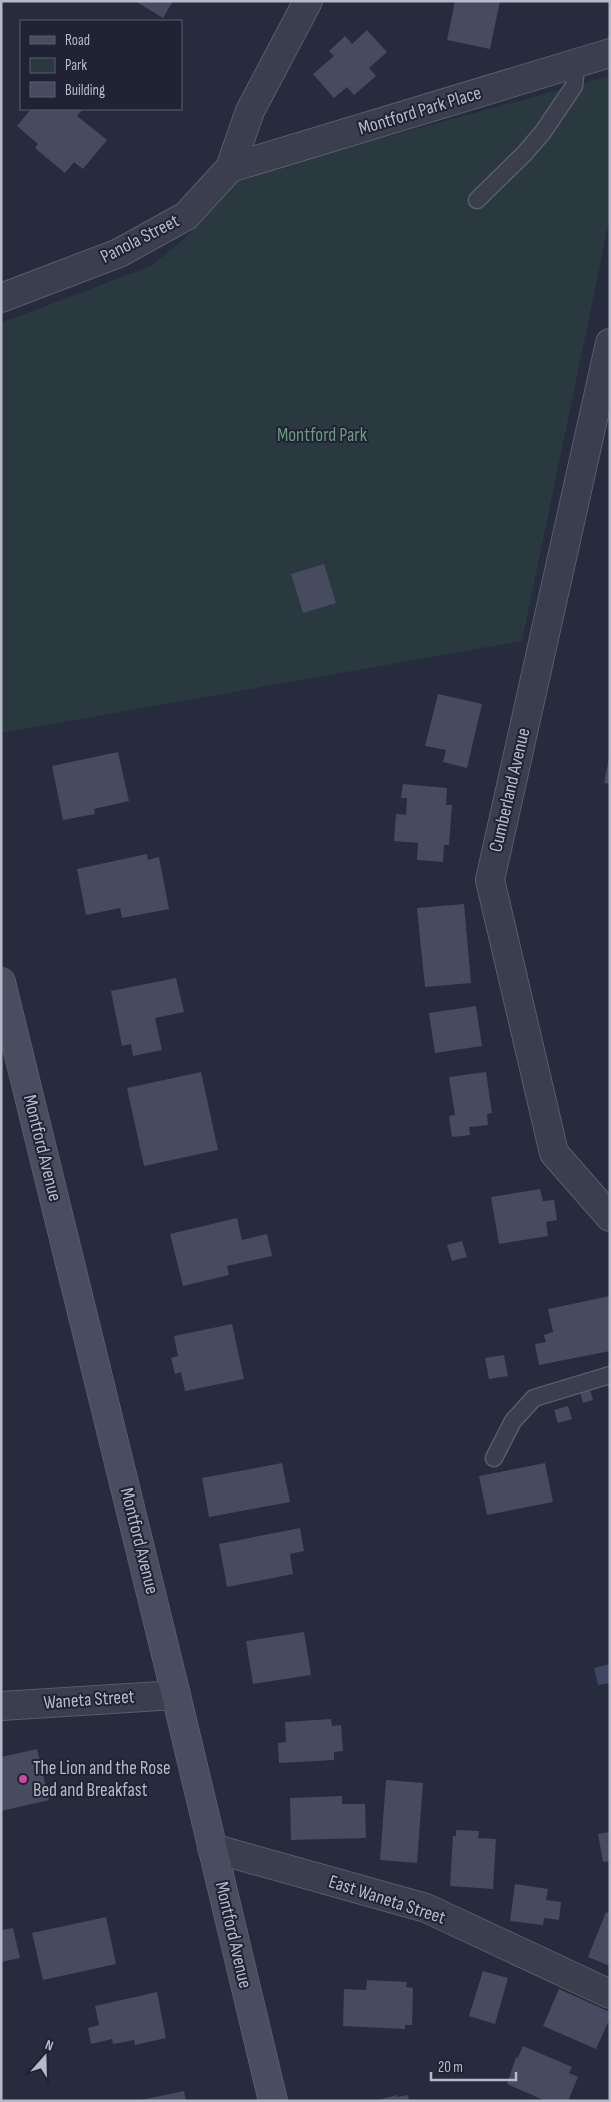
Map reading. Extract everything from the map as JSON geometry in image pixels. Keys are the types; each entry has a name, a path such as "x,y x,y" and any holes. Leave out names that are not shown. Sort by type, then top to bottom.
{"street":[{"name":"Panola Street","path":"1,298 119,253 186,216 230,168 250,111 308,1"},
{"name":"Montford Park Place","path":"230,168 610,53"},
{"name":"Cumberland Avenue","path":"610,344 599,452 490,880 554,1153 610,1217"},
{"name":"Montford Avenue","path":"1,982 176,1695 273,2101"},
{"name":"Waneta Street","path":"1,1706 176,1695"},
{"name":"East Waneta Street","path":"212,1848 426,1908 610,1994"}],"lane":[{"path":"478,200 543,132 574,86 576,63"},
{"path":"494,1458 513,1421 534,1398 610,1375"}],"green space":[{"name":"Montford Park","path":"610,76 610,217 522,641 1,733 1,323 151,266 184,239 237,178"}],"water":[{"path":"610,1664 610,1683 598,1685 594,1668"}],"building":[{"path":"135,1 173,1 163,18"},
{"path":"455,1 500,1 490,49 447,40"},
{"path":"367,30 387,52 369,68 376,76 354,95 347,87 334,98 313,74 334,56 329,51 345,36 352,44"},
{"path":"30,110 82,110 77,116 107,140 83,169 74,162 65,173 35,148 38,144 17,126"},
{"path":"324,564 336,603 303,613 291,574"},
{"path":"438,694 482,704 467,768 443,762 446,750 425,746"},
{"path":"118,752 129,801 94,809 95,814 63,820 52,766"},
{"path":"610,758 610,784 604,783"},
{"path":"403,784 447,788 446,805 452,805 449,845 444,845 443,862 417,860 418,843 394,841 396,814 406,815 407,798 401,798"},
{"path":"147,854 148,860 159,857 169,909 122,918 120,908 86,915 77,869"},
{"path":"464,904 471,983 425,987 417,908"},
{"path":"176,978 184,1012 155,1018 162,1050 133,1056 131,1044 122,1046 111,991"},
{"path":"476,1006 482,1046 435,1053 429,1013"},
{"path":"201,1072 218,1150 144,1166 127,1088"},
{"path":"486,1072 492,1113 487,1114 488,1125 469,1127 470,1135 452,1137 449,1116 455,1115 449,1077"},
{"path":"540,1189 543,1201 554,1200 557,1220 546,1222 548,1236 499,1244 491,1197"},
{"path":"237,1218 242,1240 267,1234 272,1256 227,1266 229,1275 183,1286 170,1234"},
{"path":"462,1241 467,1257 452,1261 447,1245"},
{"path":"610,1296 610,1351 539,1365 535,1344 546,1342 544,1335 553,1332 548,1309"},
{"path":"232,1324 244,1379 185,1391 181,1372 175,1374 171,1358 178,1356 174,1336"},
{"path":"504,1355 508,1376 489,1379 485,1358"},
{"path":"590,1390 593,1400 583,1403 580,1392"},
{"path":"568,1406 572,1419 558,1423 554,1410"},
{"path":"282,1463 290,1502 209,1517 202,1478"},
{"path":"545,1463 553,1502 487,1515 479,1476"},
{"path":"300,1528 304,1551 290,1554 293,1574 227,1587 219,1544"},
{"path":"304,1632 311,1675 253,1684 246,1641"},
{"path":"331,1719 332,1726 341,1725 343,1751 334,1752 334,1760 279,1763 278,1743 286,1742 285,1722"},
{"name":"The Lion and the Rose Bed and Breakfast","path":"37,1749 49,1800 1,1811 1,1757"},
{"path":"386,1780 423,1783 417,1863 380,1860"},
{"path":"342,1796 342,1804 365,1804 366,1838 291,1840 290,1798"},
{"path":"456,1830 479,1831 478,1838 496,1839 493,1889 450,1886 453,1836 456,1836"},
{"path":"610,1832 610,1861 603,1862 598,1834"},
{"path":"515,1884 548,1889 546,1900 561,1902 559,1920 544,1918 543,1925 510,1921"},
{"path":"606,1912 610,1914 610,1966 588,1957"},
{"path":"106,1917 116,1964 43,1980 32,1933"},
{"path":"13,1928 20,1958 1,1962 1,1930"},
{"path":"483,1971 508,1978 495,2024 469,2016"},
{"path":"367,1980 407,1982 406,1987 413,1988 412,2025 405,2025 405,2029 343,2026 344,1989 366,1990"},
{"path":"559,1989 610,2012 610,2018 596,2049 543,2026"},
{"path":"157,1992 166,2038 135,2045 134,2040 113,2044 112,2039 91,2044 88,2028 99,2025 95,2006"},
{"path":"523,2046 572,2067 569,2073 578,2077 568,2101 546,2101 507,2084 516,2057 518,2058"},
{"path":"184,2091 186,2101 141,2101 141,2100"},
{"path":"397,2095 397,2097 408,2095 409,2101 375,2101"}],"place":[{"name":"The Lion and the Rose Bed and Breakfast","path":"23,1779"}]}
